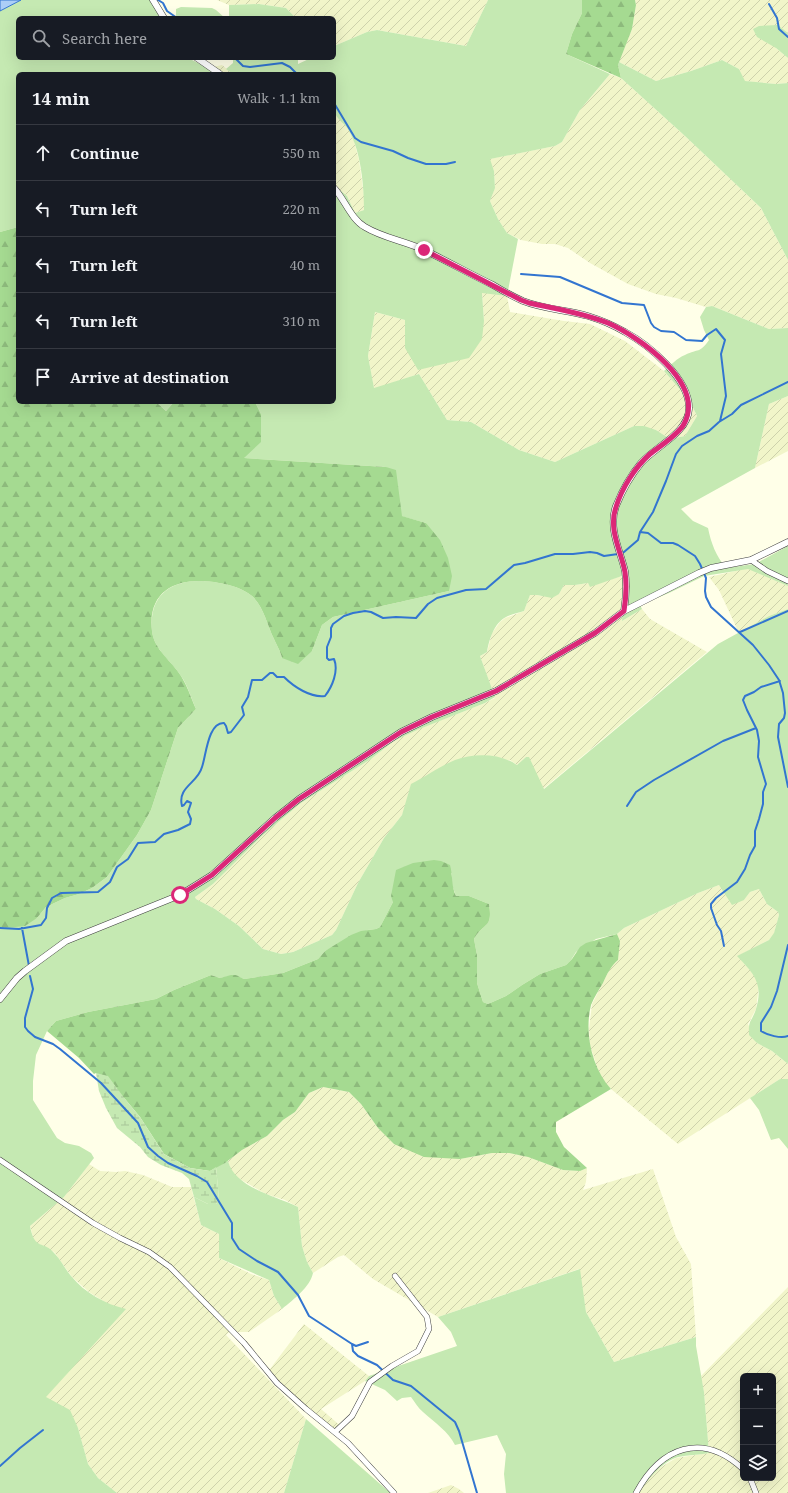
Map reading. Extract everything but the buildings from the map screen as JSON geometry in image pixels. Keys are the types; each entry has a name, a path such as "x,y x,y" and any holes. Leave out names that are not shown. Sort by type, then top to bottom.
{"street":[{"path":"153,0 163,16"},
{"path":"200,60 217,72"},
{"path":"336,191 356,219 364,227 424,250 529,303 587,316 626,332 639,341 672,370 678,378 684,387 689,403 689,412 686,421 679,431 640,464 631,477 616,508 613,522 614,530 627,588 624,611"},
{"path":"0,999 17,978 66,941 180,895 198,885 212,875 299,799 401,732 432,717 496,691 595,633 624,611 698,573 711,568 751,560 788,542"},
{"path":"751,560 767,571 788,581"},
{"path":"0,1160 93,1223 149,1252 166,1263 226,1324 277,1383 355,1449 394,1493"},
{"path":"335,1432 352,1416 370,1382 392,1366 417,1353 428,1332 428,1317 394,1276"},
{"path":"636,1493 660,1462 681,1450 704,1448 714,1450 727,1456 740,1467"},
{"path":"751,1481 756,1493"}],"green space":[{"path":"21,0 153,0 161,16 16,16 16,60 192,60 213,72 16,72 16,228 0,232 0,11"},
{"path":"217,0 488,0 466,46 377,30 367,32 336,45 336,16 294,16 286,8 259,4 229,5"},
{"path":"488,0 582,0 582,13 572,34 566,54 610,74 580,110 562,142 555,146 490,159 494,171 495,188 490,201 498,219 507,233 518,239 507,296 482,293 484,321 482,339 469,358 418,370 405,348 405,320 375,312 368,356 374,388 419,374 447,420 471,422 519,450 555,462 634,426 644,426 656,430 670,439 685,436 697,416 690,401 664,371 679,358 701,349 709,340 700,317 706,307 712,306 769,329 788,328 788,396 769,404 755,468 681,509 693,521 708,528 714,549 726,568 755,564 788,546 788,586 748,569 704,576 640,605 642,609 622,621 622,576 590,587 588,583 564,585 559,594 552,598 530,595 524,611 506,617 498,623 489,642 487,652 480,656 495,697 485,703 417,730 394,741 371,759 301,803 263,835 213,884 195,897 239,926 263,949 281,954 293,952 332,935 336,930 358,883 384,838 402,815 411,784 455,760 470,756 487,755 503,758 517,765 526,757 529,757 544,789 718,644 769,616 788,609 788,1064 772,1051 757,1043 749,1035 750,1023 755,1013 758,1000 758,985 752,973 737,956 769,940 774,933 779,915 778,912 767,904 759,889 750,892 744,900 732,905 719,885 698,893 624,928 617,934 596,939 576,952 566,965 540,974 506,996 488,1004 483,1002 477,983 477,955 474,939 489,922 489,904 469,896 456,896 452,885 452,873 393,902 380,927 368,930 325,951 318,959 283,973 244,979 235,975 220,978 211,975 156,999 88,1012 56,1021 47,1031 36,1055 33,1081 33,1100 57,1138 65,1143 79,1146 91,1153 94,1158 64,1197 30,1226 34,1239 51,1250 71,1276 83,1288 103,1301 126,1309 46,1397 70,1410 78,1428 88,1464 98,1478 117,1493 0,1493 0,927 6,928 37,918 46,907 92,888 107,877 137,835 151,810 178,728 196,709 188,688 177,670 159,649 153,638 152,616 156,604 162,595 170,588 192,581 219,583 240,589 252,596 260,605 282,658 312,651 322,625 333,617 449,591 426,523 401,516 386,467 244,458 261,414 256,404 336,404 336,187 347,196 355,213 364,210 364,201 361,169 353,139 348,128 336,116 336,72 230,72 226,69 233,63 233,60 298,60 298,64 307,60 336,60 336,45 367,32 377,30 466,46"},
{"path":"582,0 635,0 636,5 632,29 618,65 621,78 566,54 572,34 582,13"},
{"path":"635,0 788,0 788,33 778,25 776,48 788,58 788,83 776,84 744,81 739,69 722,60 656,81 619,62 632,29 636,5"},
{"path":"259,4 286,8 294,16 229,16 229,5"},
{"path":"181,7 212,8 223,16 176,16 176,9"},
{"path":"778,25 788,33 788,58 776,48 757,37 753,29 759,26"},
{"path":"722,60 739,69 745,81 776,84 788,83 788,260 761,208 621,78 618,65 619,62 656,81"},
{"path":"222,65 231,72 213,72 208,68"},
{"path":"610,74 621,78 761,208 788,260 788,328 769,329 712,306 706,307 656,294 628,284 590,263 568,248 555,244 542,244 521,240 507,233 498,219 490,201 495,187 494,171 489,159 555,146 562,142 580,110"},
{"path":"336,114 349,130 354,141 359,160 364,196 364,210 355,213 347,196 336,187"},
{"path":"16,228 16,404 158,404 166,411 172,404 256,404 261,414 261,442 244,458 386,467 396,470 402,516 426,523 440,540 448,558 452,576 449,591 333,617 322,625 312,651 298,664 282,658 260,605 252,596 244,591 236,587 219,583 192,581 170,588 161,595 155,604 152,616 153,638 160,650 181,676 188,688 196,709 178,728 151,810 137,835 107,877 92,888 46,907 37,918 25,926 6,928 0,927 0,232"},
{"path":"482,292 507,296 510,312 590,324 625,341 664,371 690,401 697,416 685,436 670,439 656,430 634,426 555,462 519,450 471,422 447,420 419,374 374,389 368,356 375,312 405,320 405,348 484,321"},
{"path":"788,396 788,451 755,468 769,404"},
{"path":"158,404 172,404 166,411"},
{"path":"744,569 751,569 788,586 788,609 769,616 739,633 719,590 709,577"},
{"path":"622,576 622,621 642,609 650,619 707,652 543,789 526,757 517,765 510,760 409,791 402,815 384,838 358,883 336,930 332,935 293,952 281,954 263,949 239,926 215,909 196,899 195,897 213,884 263,835 301,803 371,759 394,741 416,730 495,698 480,656 487,652 492,633 500,622 505,618 524,611 530,595 541,596 559,594 564,585 588,583 590,586"},
{"path":"434,860 450,865 453,888 456,896 469,896 489,904 489,922 474,939 477,955 477,983 483,1002 488,1004 506,996 540,974 566,965 580,947 586,943 617,934 620,941 618,960 609,970 592,1002 588,1027 594,1061 604,1081 611,1089 556,1122 556,1132 564,1147 587,1168 580,1171 563,1170 528,1157 509,1153 492,1153 460,1159 424,1157 394,1144 378,1128 361,1104 349,1092 323,1087 309,1093 295,1112 283,1120 267,1136 242,1150 225,1163 210,1171 190,1168 164,1154 140,1117 125,1099 96,1073 94,1074 79,1058 47,1031 56,1021 88,1012 156,999 211,975 220,978 236,975 244,979 283,973 318,959 325,951 351,935 380,927 393,902 391,896 396,870 413,863"},
{"path":"719,885 744,900 750,892 759,889 767,904 778,912 779,915 774,934 769,940 738,956 755,976 759,985 756,1009 748,1024 757,1043 772,1051 788,1064 788,1079 780,1079 678,1144 611,1089 603,1080 598,1070 590,1045 589,1029 592,1004 612,965 618,960 620,941 617,934 624,928 698,893"},
{"path":"96,1073 108,1076 140,1117 164,1154 190,1168 210,1171 216,1167 219,1199 216,1204 208,1204 194,1197 189,1179 182,1173 161,1165 148,1157 140,1147 117,1128 99,1091"},
{"path":"780,1079 788,1079 788,1149 779,1138 771,1140 759,1110 750,1098"},
{"path":"323,1087 349,1092 361,1104 378,1128 460,1159 492,1153 509,1153 528,1157 563,1170 580,1171 587,1168 586,1182 583,1190 653,1169 676,1237 691,1264 696,1337 614,1362 586,1312 579,1269 438,1317 373,1279 344,1255 338,1257 313,1273 307,1262 302,1246 298,1207 285,1200 266,1194 236,1177 230,1168 228,1161 242,1150 267,1136 283,1120 295,1112 309,1093"},
{"path":"228,1161 232,1170 247,1185 298,1207 302,1246 307,1262 313,1273 305,1288 282,1309 274,1296 269,1280 219,1258 219,1234 201,1225 194,1197 208,1204 216,1204 219,1199 216,1167"},
{"path":"89,1164 100,1171 125,1171 143,1175 172,1187 191,1187 201,1225 219,1234 219,1258 251,1274 269,1280 274,1296 282,1309 249,1332 229,1332 226,1335 306,1419 284,1493 117,1493 98,1478 88,1464 78,1428 45,1397 111,1306 89,1292 72,1277 54,1252 35,1242 30,1226 64,1197"},
{"path":"580,1269 586,1312 614,1362 696,1337 696,1346 704,1392 709,1453 682,1456 672,1459 661,1467 646,1482 639,1493 506,1493 504,1474 506,1454 497,1435 455,1445 445,1431 418,1407 411,1397 402,1398 397,1401 385,1390 365,1381 369,1376 457,1346 451,1332 438,1317"},
{"path":"788,1287 788,1493 639,1493 655,1471 676,1458 709,1453 704,1392 701,1376"},
{"path":"304,1324 369,1376 365,1381 321,1409 343,1428 336,1434 267,1373"},
{"path":"306,1419 387,1490 394,1493 284,1493"},
{"path":"451,1485 464,1493 428,1493"}],"water":[{"path":"0,0 21,0 0,11"}],"waterway":[{"path":"158,0 163,3 167,11 174,16"},
{"path":"769,4 777,18 779,29 788,37"},
{"path":"237,60 243,66 250,67 282,63 290,67 295,72"},
{"path":"336,106 355,138 361,142 393,151 426,164 446,164 455,162"},
{"path":"521,274 560,277 622,303 644,305 654,327 661,331 674,332 686,340 702,341 707,335 716,329 725,340 721,354 726,396 720,421"},
{"path":"0,928 19,929 41,925 46,918 47,908 52,898 61,893 98,892 110,882 117,867 128,859 138,843 155,842 164,834 178,830 190,824 191,819 188,812 191,803 187,801 182,806 182,794 200,772 208,740 214,728 219,724 224,723 228,733 231,732 244,715 242,707 248,697 252,680 262,680 270,673 273,673 277,677 284,677 298,688 309,694 325,696 332,684 336,669 334,659 329,660 327,658 327,647 331,637 331,628 333,624 344,616 365,611 371,612 383,618 416,618 428,604 437,598 466,590 486,589 514,565 555,554 590,552 604,556 624,552 638,540 640,532 653,512 676,454 682,446 697,436 709,431 719,422 732,414 741,405 788,382"},
{"path":"640,532 648,533 661,543 673,543 678,545 695,556 706,578 706,597 711,607 753,645 779,680 783,693 785,713 784,718 779,724 778,737 788,787"},
{"path":"740,632 788,611"},
{"path":"724,946 721,931 717,925 711,904 716,898 737,882 745,869 755,846 755,831 763,804 763,792 766,784 758,757 759,741 757,730 743,700 745,696 761,687 780,681"},
{"path":"627,806 636,792 654,780 723,741 756,728"},
{"path":"22,928 29,966"},
{"path":"788,945 777,991 771,1007 761,1023 761,1031 778,1037 788,1036"},
{"path":"30,976 33,989 25,1018 25,1027 28,1031 35,1037 53,1044 101,1083 138,1123 148,1147 158,1156 168,1163 207,1182 232,1223 232,1238 239,1249 278,1272 298,1295 309,1316 356,1346 368,1342"},
{"path":"352,1344 353,1351 358,1356 377,1365 393,1380 411,1386 455,1422 477,1493"},
{"path":"0,1466 43,1430"}],"route":[{"path":"180,895 212,875 275,818 299,799 401,732 432,717 496,691 595,633 624,611 627,588 614,530 614,515 620,496 640,464 683,426 689,412 689,403 684,387 672,370 655,354 626,332 587,316 521,300 424,250"}]}
